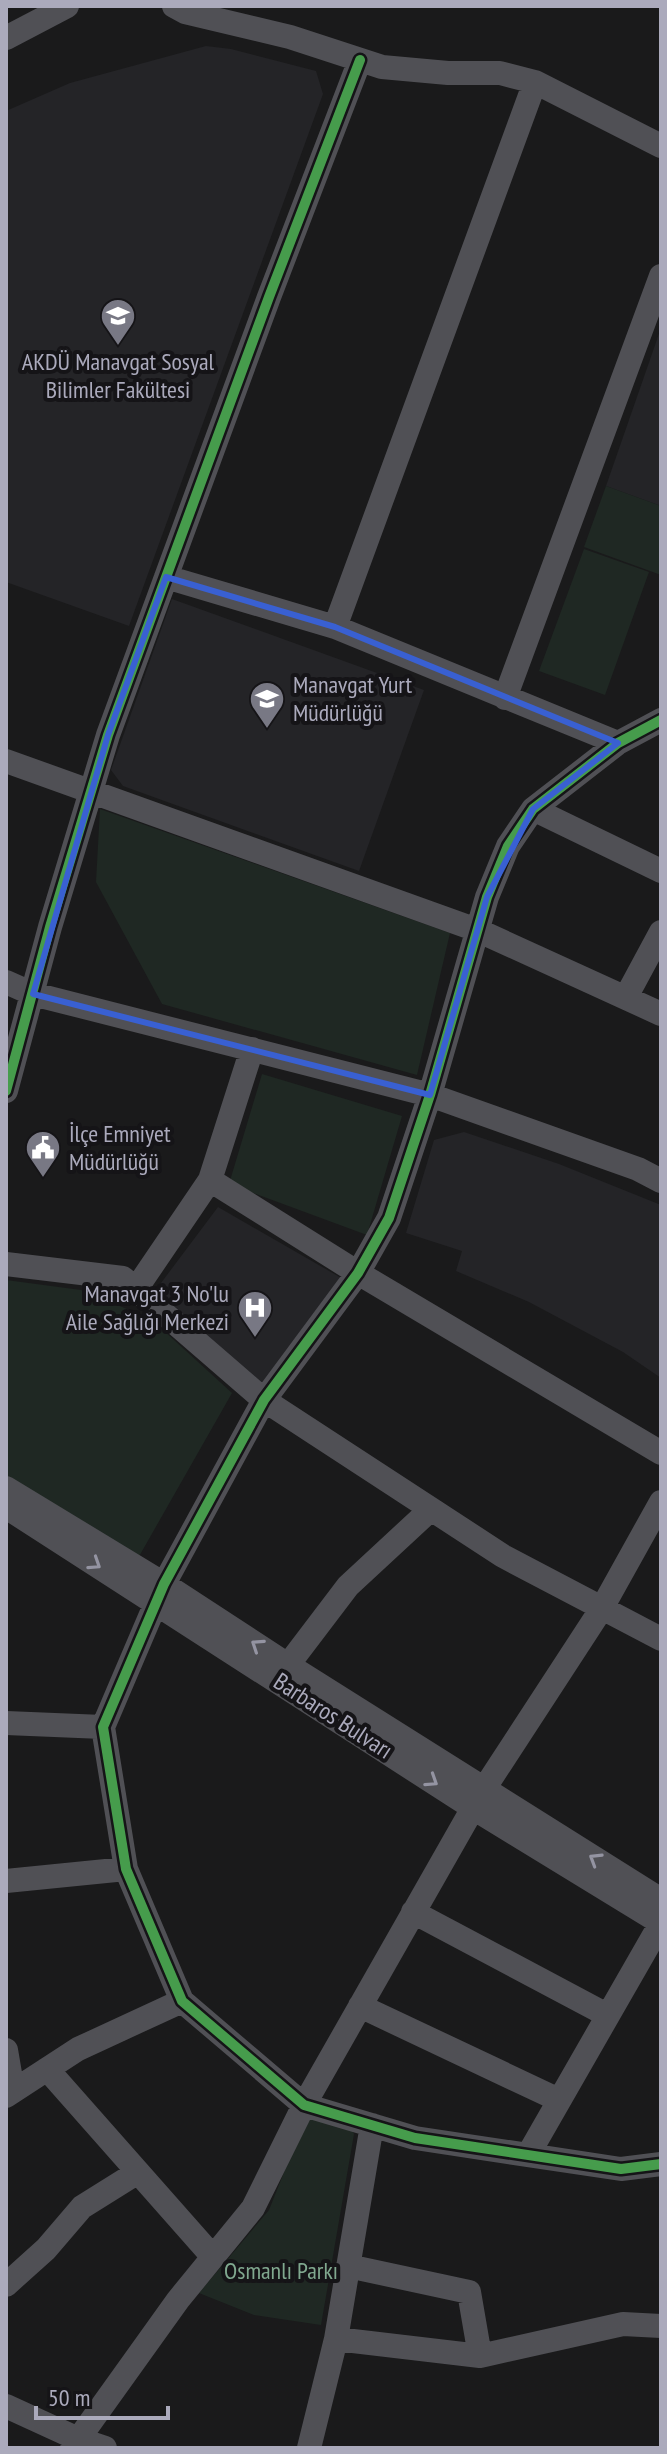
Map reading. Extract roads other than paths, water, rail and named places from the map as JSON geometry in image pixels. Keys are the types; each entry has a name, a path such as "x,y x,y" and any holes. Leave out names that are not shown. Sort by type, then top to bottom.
{"street":[{"path":"6,38 67,6"},
{"path":"174,6 185,12 290,37 382,67 448,73 500,73 535,82 661,146"},
{"path":"6,1091 108,735 360,60"},
{"path":"335,627 535,82"},
{"path":"505,698 661,276"},
{"path":"166,577 335,627 618,743"},
{"path":"661,720 618,743 533,809 508,846 487,897 430,1095 389,1218 358,1273 264,1400 160,1593 103,1727 126,1869 182,2001 304,2105 415,2138 621,2169 661,2164"},
{"path":"6,761 477,930 661,1014"},
{"path":"533,809 661,871"},
{"path":"626,997 661,932"},
{"path":"6,982 33,994 430,1095 638,1169 661,1181"},
{"path":"136,1289 210,1180 252,1049"},
{"path":"210,1180 358,1273 661,1453"},
{"path":"6,1264 123,1278 264,1400 503,1556 661,1639"},
{"name":"Barbaros Bulvarı","path":"6,1488 160,1593 478,1798 661,1900"},
{"path":"75,2443 178,2300 253,2208 304,2105 478,1798 602,1608 661,1502"},
{"name":"Barbaros Bulvarı","path":"6,1507 288,1665 661,1923"},
{"path":"288,1665 348,1586 430,1510"},
{"path":"6,1723 103,1727"},
{"path":"6,1881 126,1869"},
{"path":"413,1912 607,2015"},
{"path":"528,2155 661,1923"},
{"path":"6,2050 10,2093 78,2049 182,2001"},
{"path":"360,2006 559,2100"},
{"path":"47,2069 213,2257"},
{"path":"309,2448 336,2339 372,2125"},
{"path":"6,2285 46,2249 82,2207 138,2172"},
{"path":"348,2266 469,2292 480,2356"},
{"path":"336,2339 480,2356 623,2324 661,2326"},
{"path":"6,2406 75,2443 105,2448"}],"place":[{"name":"AKDÜ Manavgat Sosyal Bilimler Fakültesi","path":"118,347"},
{"name":"Manavgat Yurt Müdürlüğü","path":"267,730"},
{"name":"İlçe Emniyet Müdürlüğü","path":"43,1179"},
{"name":"Manavgat 3 No'lu Aile Sağlığı Merkezi","path":"255,1339"}],"park label":[{"name":"Osmanlı Parkı","path":"281,2271"}]}
